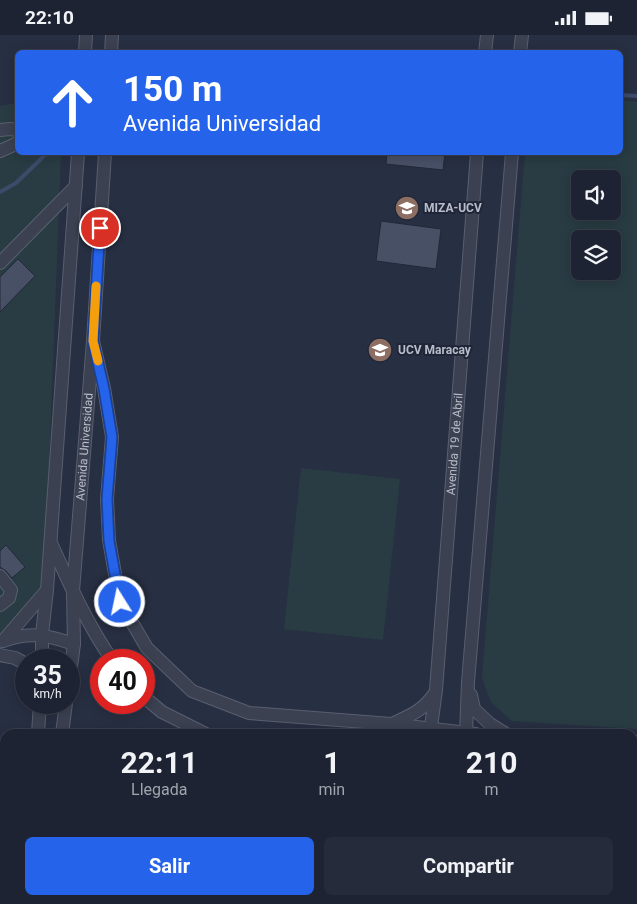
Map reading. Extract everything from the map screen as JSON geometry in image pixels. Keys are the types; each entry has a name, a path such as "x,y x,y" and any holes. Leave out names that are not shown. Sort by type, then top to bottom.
{"street":[{"path":"85,50 86,35"},
{"path":"111,50 112,35"},
{"path":"485,50 487,35"},
{"path":"520,50 522,35"},
{"path":"0,130 15,130"},
{"path":"0,151 15,144"},
{"path":"42,649 78,155"},
{"name":"Avenida Universidad","path":"73,649 73,591 93,341 105,155"},
{"name":"Avenida 19 de Abril","path":"430,729 436,691 478,155"},
{"path":"469,729 468,682 512,155"},
{"path":"0,263 76,186"},
{"path":"93,341 112,437 107,499 110,549 120,602 147,648 192,691 249,713 391,725 413,729"},
{"path":"50,541 73,591 104,649"},
{"path":"0,576 11,590 9,598 0,605"},
{"path":"2,642 47,590"},
{"path":"2,642 14,637 42,634 74,644"},
{"path":"0,655 15,658"},
{"path":"468,682 474,709 498,729"},
{"path":"391,725 426,705 436,691"},
{"path":"155,706 162,712 196,729"},
{"path":"38,729 39,714"},
{"path":"63,729 65,714"}],"shaded area":[{"path":"623,100 637,102 637,729 512,721 491,702 482,678 525,155 623,155"},
{"path":"15,103 15,155 61,155 44,600 0,636 0,106"},
{"path":"301,468 400,479 383,640 284,629"}],"building":[{"path":"387,155 445,155 443,170 386,164"},
{"path":"381,221 441,229 436,269 376,261"},
{"path":"18,259 35,276 0,312 0,277"},
{"path":"6,545 25,567 12,578 0,567 0,551"}],"waterway":[{"path":"623,95 637,96"},
{"path":"0,192 16,183 45,155"}],"slow traffic":[{"path":"96,286 93,341 98,361"}],"place":[{"name":"MIZA-UCV","path":"407,208"},
{"name":"UCV Maracay","path":"380,350"}],"route":[{"path":"100,228 93,341 108,408 112,437 107,499 109,541 120,602"}]}
